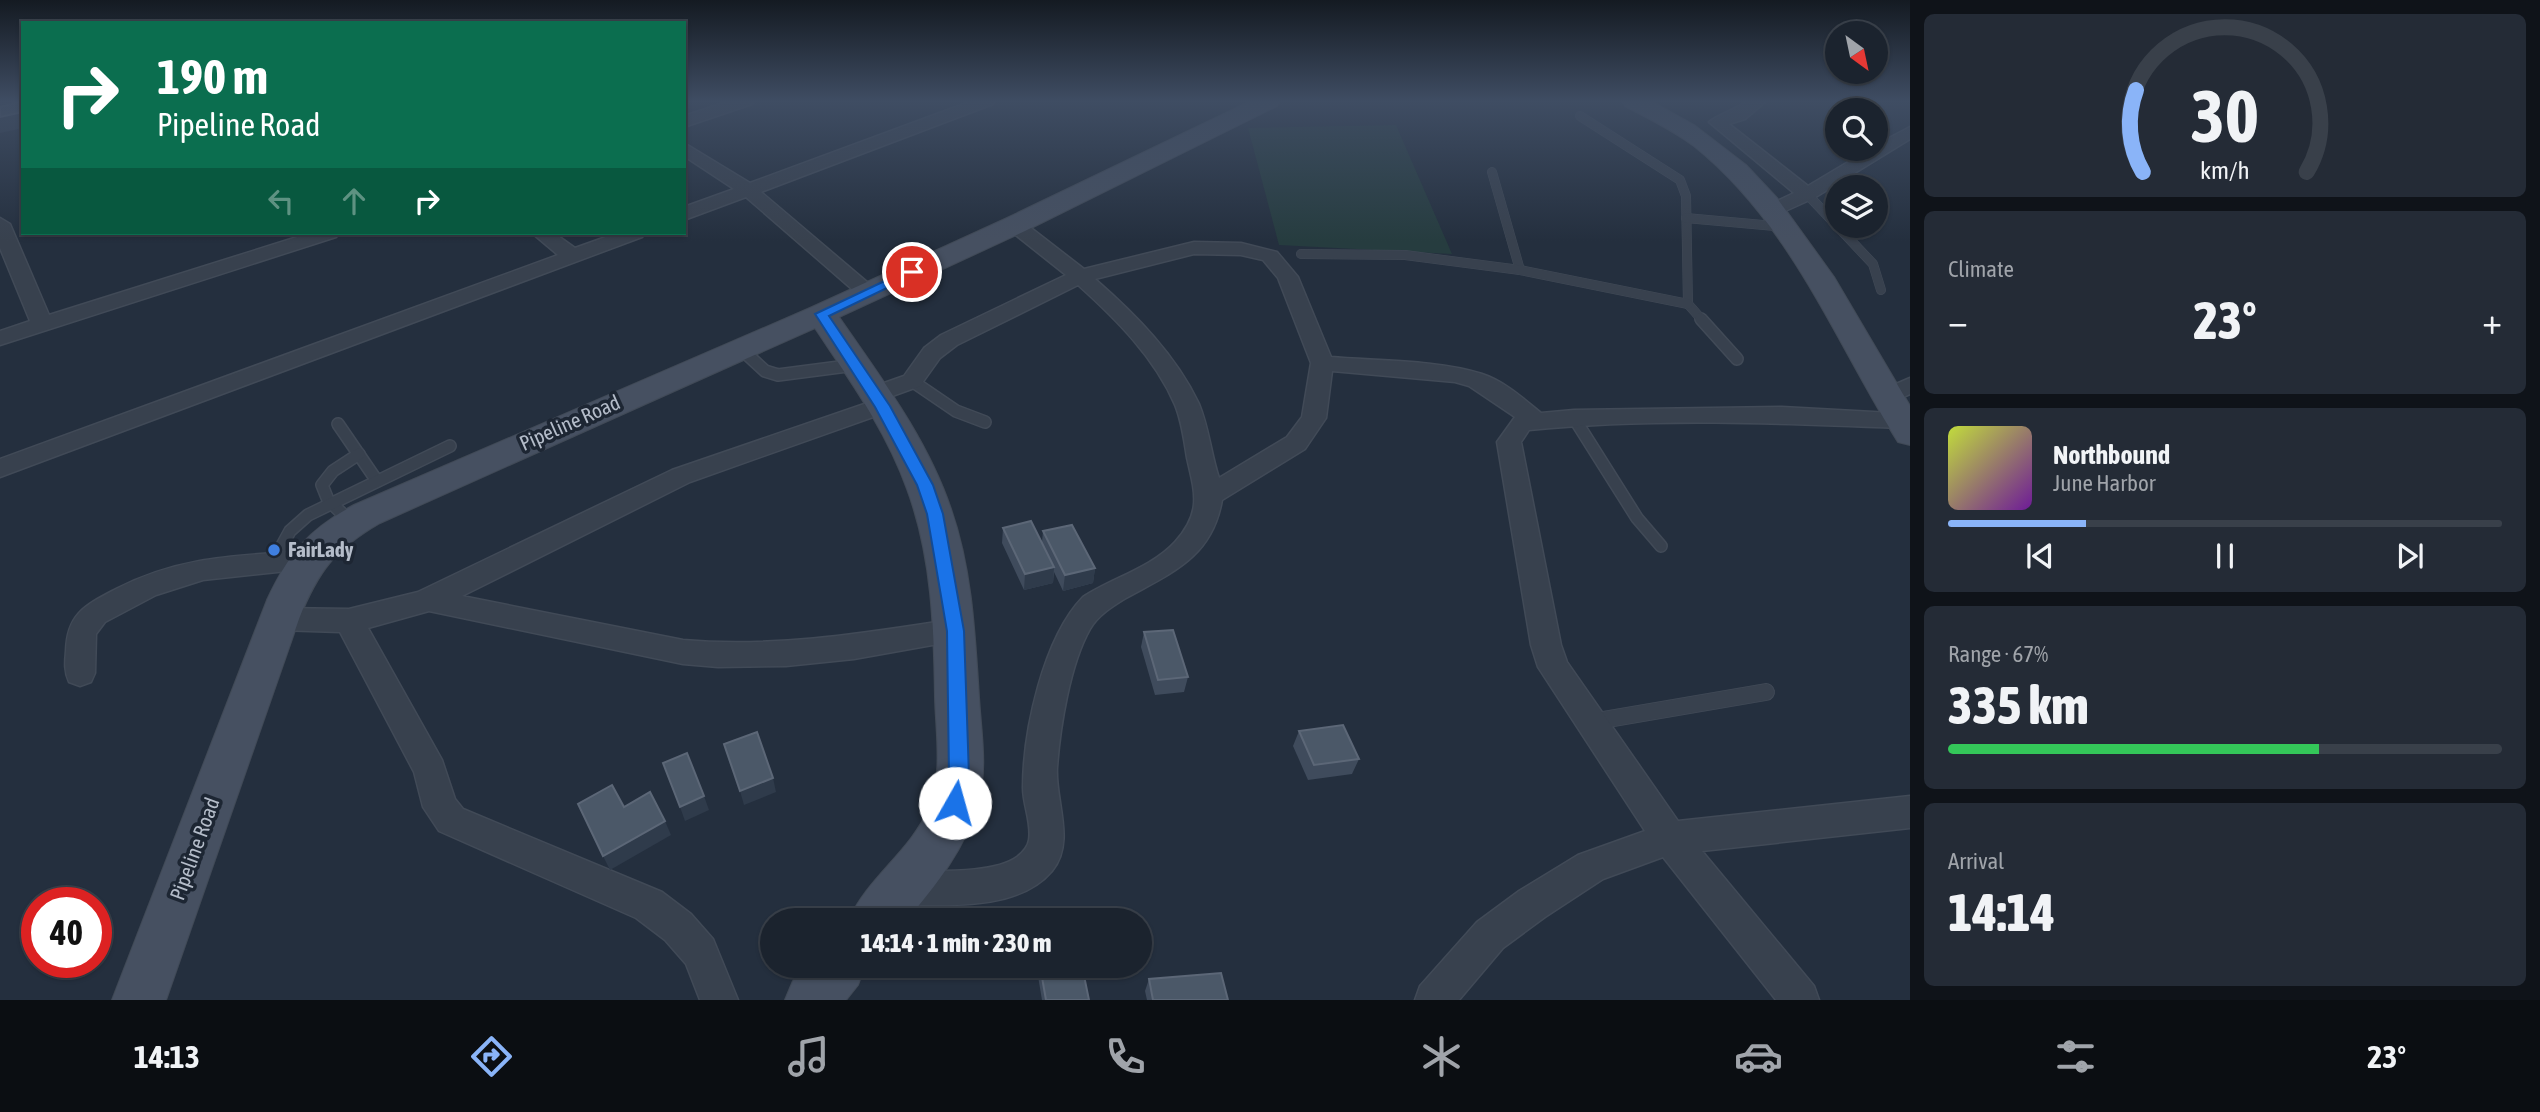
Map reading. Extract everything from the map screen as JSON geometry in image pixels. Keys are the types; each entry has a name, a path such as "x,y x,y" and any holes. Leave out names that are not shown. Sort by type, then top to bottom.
{"street":[{"path":"686,213 862,148"},
{"name":"Pipeline Road","path":"139,1000 279,618 288,563 327,537 341,513 821,314 1015,225 1173,148"},
{"path":"1710,148 1779,218 1824,281 1902,409 1535,421 1521,423 1510,442 1546,645 1553,667 1670,838 1800,1000"},
{"path":"1749,148 1807,194"},
{"path":"1779,218 1807,194 1884,148"},
{"path":"686,149 748,190 867,292"},
{"path":"0,224 42,324"},
{"path":"901,888 968,887 1003,880 1024,874 1042,858 1047,839 1040,785 1050,707 1075,629 1095,604 1179,555 1201,524 1209,496 1185,400 1167,369 1131,326 1081,276 1015,225"},
{"path":"0,338 277,240 314,235"},
{"path":"545,235 572,256"},
{"path":"0,468 630,235"},
{"path":"279,618 349,621 396,611 428,600 632,498 881,387 949,340 1081,276 1194,247 1241,249 1270,256 1288,276 1322,363 1314,418 1296,443 1209,496"},
{"path":"821,314 881,387 925,485 935,514 956,631 959,776 955,803 942,832 885,908"},
{"path":"1322,363 1455,375 1477,380 1513,402 1535,421"},
{"path":"80,673 81,631 94,614 177,575 203,569 288,563"},
{"path":"428,600 683,652 723,657 764,657 956,631"},
{"path":"349,621 430,770 440,807 451,820 649,905 678,927 700,952 719,1000"},
{"path":"1434,1000 1490,935 1532,904 1591,867 1670,838 1910,812"},
{"path":"812,1000 829,978"}],"lane":[{"path":"1629,148 1680,180 1686,196 1688,304"},
{"path":"1492,172 1520,270"},
{"path":"1807,194 1873,264 1881,289"},
{"path":"1685,218 1779,218"},
{"path":"1301,254 1405,255 1520,270 1688,304 1737,359"},
{"path":"740,348 765,371 778,375 881,387 985,422"},
{"path":"1574,418 1637,518 1661,546"},
{"path":"338,424 377,481"},
{"path":"359,454 334,469 320,484 320,489 341,513 377,481 450,446"},
{"path":"1591,722 1766,692"}],"green space":[{"path":"1253,148 1406,148 1452,254 1279,245"}],"building":[{"path":"1031,521 1054,567 1025,574 1003,528"},
{"path":"1072,525 1095,568 1065,575 1043,531"},
{"path":"1173,630 1188,677 1158,680 1144,632"},
{"path":"1343,725 1359,759 1314,765 1299,731"},
{"path":"757,732 773,778 740,791 724,744"},
{"path":"687,753 704,796 680,807 663,763"},
{"path":"612,785 624,807 650,792 665,821 603,856 578,804"},
{"path":"1221,973 1228,1000 1153,1000 1149,979"},
{"path":"1042,978 1084,978 1089,1000 1046,1000"}],"place":[{"name":"FairLady","path":"274,550"}],"route":[{"path":"912,272 821,314 876,394 925,485 935,514 956,631 959,776 955,803"}]}
